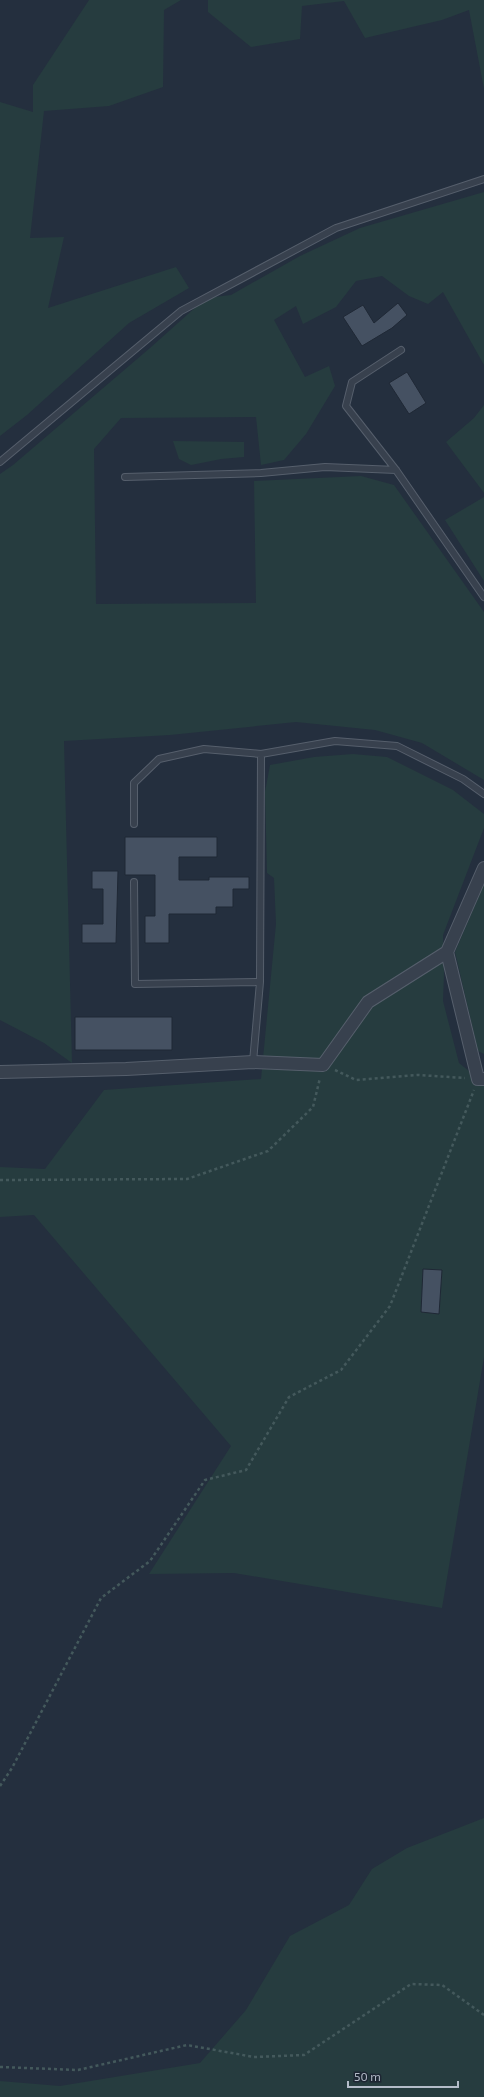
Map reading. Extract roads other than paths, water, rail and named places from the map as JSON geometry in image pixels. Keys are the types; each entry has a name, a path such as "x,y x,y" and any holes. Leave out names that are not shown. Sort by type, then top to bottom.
{"street":[{"path":"0,1072 126,1069 253,1062 322,1065 368,1002 447,952 484,868"},
{"path":"447,952 481,1079"}],"lane":[{"path":"0,462 181,311 336,228 484,179"},
{"path":"401,350 352,382 346,406 396,470 484,597"},
{"path":"125,477 261,473 325,467 396,470"},
{"path":"134,824 134,782 159,759 204,749 261,754 335,741 397,746 463,779 484,794"},
{"path":"253,1062 260,982 261,754"},
{"path":"134,882 135,984 260,982"}]}
